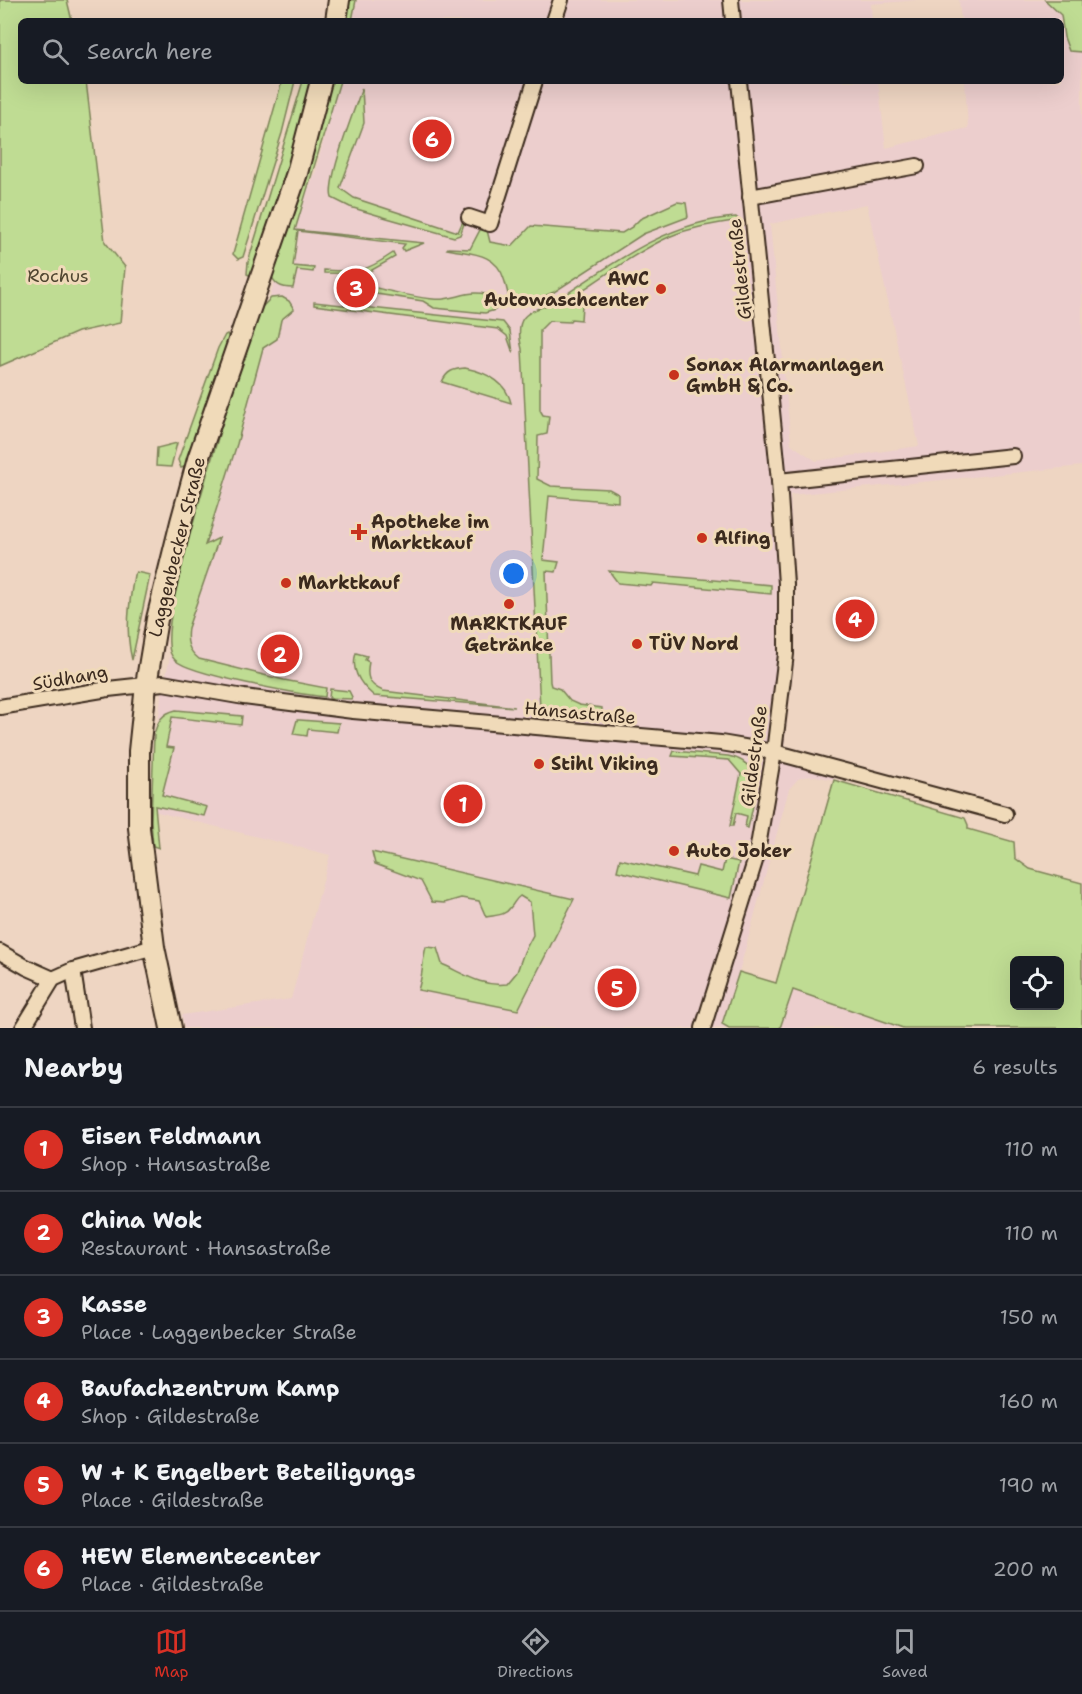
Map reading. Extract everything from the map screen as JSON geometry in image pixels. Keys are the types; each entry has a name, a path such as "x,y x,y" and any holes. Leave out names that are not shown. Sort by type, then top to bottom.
{"street":[{"path":"336,18 339,0"},
{"path":"556,18 561,0"},
{"path":"731,0 733,18"},
{"name":"Laggenbecker Straße","path":"171,1028 154,947 144,883 139,828 139,751 146,685 160,609 198,459 297,173 320,84"},
{"path":"469,217 490,224 534,84"},
{"name":"Gildestraße","path":"703,1028 756,858 774,752 786,654 786,584 779,481 739,84"},
{"name":"Gildestraße","path":"750,196 917,166"},
{"path":"779,481 1013,456"},
{"name":"Hansastraße","path":"146,685 163,683 243,697 353,711 721,743 774,752 1005,814"},
{"name":"Südhang","path":"0,708 146,685"},
{"path":"23,1028 53,979 73,970 154,947"},
{"path":"0,952 53,979"},
{"path":"73,970 82,1028"}],"shaded area":[{"path":"354,0 918,0 871,4 872,18 351,18"},
{"path":"959,0 1082,0 1082,466 790,495 796,622 783,759 835,774 834,780 815,776 803,777 789,789 739,972 722,1024 729,1028 184,1028 182,1015 291,999 330,855 149,810 161,697 205,503 292,227 316,171 337,84 878,84 886,148 968,128 965,84 1064,84 1064,18 961,18","holes":["867,204 919,446 816,461 791,444 770,224"]},
{"path":"792,990 903,1028 780,1028"}],"green space":[{"name":"Rochus","path":"0,0 67,0 71,18 18,18 18,84 86,84 105,242 125,267 120,323 78,332 0,366"},
{"path":"347,0 356,0 353,18 343,18"},
{"path":"1045,0 1082,0 1082,52 1069,51 1064,37 1064,18 1061,18"},
{"path":"281,84 294,84 282,133 243,257 238,259 233,254"},
{"path":"302,84 314,84 287,182 251,276 247,274 248,262"},
{"path":"328,84 339,84 295,230 424,243 404,251 402,248 405,244 298,231 293,266 314,268 313,272 297,270 293,288 278,285 270,272"},
{"path":"362,88 364,123 340,188 354,198 458,232 465,221 460,235 454,237 387,218 350,207 332,198 331,189 337,161"},
{"path":"677,202 686,203 688,217 643,234 554,292 521,306 511,302 500,270 489,259 447,249 470,249 481,228 487,230 490,242 512,246 531,226 622,233 640,219"},
{"path":"736,217 739,220 687,230 648,248 583,290 581,320 549,321 540,330 540,410 543,415 549,416 547,434 538,436 537,479 551,486 609,489 618,494 618,502 549,496 543,560 559,562 556,572 546,571 550,682 551,686 560,689 570,701 579,705 602,708 602,717 543,711 540,708 522,349 519,330 521,323 528,314 553,303 617,261 663,236 711,220"},
{"path":"393,253 395,257 365,274 324,273 324,270 345,271 367,268"},
{"path":"364,285 433,299 471,293 487,294 496,298 499,304 495,310 485,313 434,308 423,301 363,292"},
{"path":"282,297 289,301 294,309 281,320 277,339 263,348 237,444 205,545 219,538 188,628 187,637 190,649 199,659 326,688 325,697 246,683 201,672 175,660 169,646 177,584 211,460 248,341 258,311 271,298"},
{"path":"314,302 503,322 510,331 513,353 507,336 498,329 314,305"},
{"path":"227,334 230,339 188,466 181,468 178,460 218,348"},
{"path":"465,368 480,372 500,383 511,403 442,382 451,371"},
{"path":"177,443 171,467 156,466 157,448"},
{"path":"609,571 771,585 771,594 653,583 651,586 618,583"},
{"path":"136,572 150,575 132,660 128,618"},
{"path":"356,653 367,656 365,660 369,662 369,679 374,686 383,691 515,707 374,696 358,677 354,666"},
{"path":"330,689 349,691 352,697 351,699 329,698"},
{"path":"176,710 242,716 241,725 172,717 166,747 174,748 162,795 207,807 204,816 155,806 159,848 153,846 151,821 154,735 161,719 167,713"},
{"path":"297,720 339,723 337,732 308,729 307,736 293,734"},
{"path":"674,751 728,756 748,766 753,775 755,795 748,828 745,827 747,816 736,813 733,826 730,826 741,774 729,760 672,756"},
{"path":"834,780 965,818 968,829 1014,842 1015,858 1030,869 1082,883 1082,1028 903,1028 793,990 780,1028 729,1028 722,1024 739,972 776,983"},
{"path":"372,852 574,899 518,1010 418,990 426,947 437,948 442,964 466,976 489,984 507,984 517,972 533,935 530,902 520,896 505,912 486,917 479,901 461,898 444,903 432,902 421,881 375,864"},
{"path":"620,859 695,876 698,866 722,872 725,859 739,862 731,898 617,871"}],"place":[{"name":"HEW Elementecenter","path":"432,139"},
{"name":"Kasse","path":"356,288"},
{"name":"AWC Autowaschcenter","path":"661,289"},
{"name":"Sonax Alarmanlagen GmbH & Co.","path":"674,375"},
{"name":"Apotheke im Marktkauf","path":"359,532"},
{"name":"Alfing","path":"702,538"},
{"name":"Marktkauf","path":"286,583"},
{"name":"MARKTKAUF Getränke","path":"509,604"},
{"name":"Baufachzentrum Kamp","path":"855,619"},
{"name":"TÜV Nord","path":"637,644"},
{"name":"China Wok","path":"280,654"},
{"name":"Stihl Viking","path":"539,764"},
{"name":"Eisen Feldmann","path":"463,804"},
{"name":"Auto Joker","path":"674,851"},
{"name":"W + K Engelbert Beteiligungs","path":"617,988"}]}
